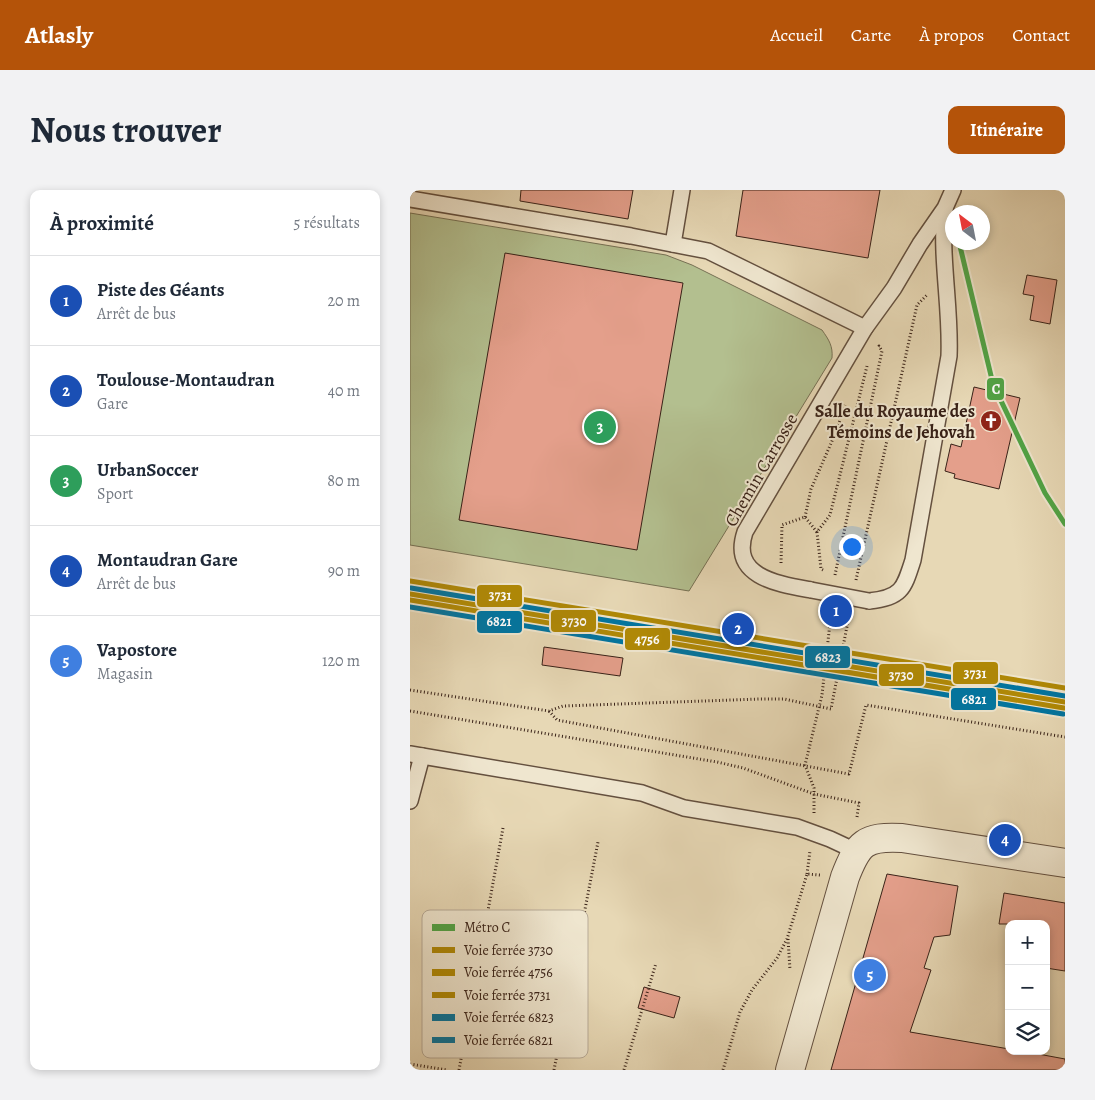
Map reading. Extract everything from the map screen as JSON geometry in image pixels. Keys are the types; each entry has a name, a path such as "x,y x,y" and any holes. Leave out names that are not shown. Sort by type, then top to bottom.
{"street":[{"path":"790,1070 850,866 861,846 873,840 887,838 920,841 1065,863"}],"lane":[{"path":"673,244 682,190"},
{"name":"Chemin Carrosse","path":"946,205 953,190"},
{"path":"410,199 708,251 866,328"},
{"name":"Chemin Carrosse","path":"945,208 943,233 950,333 949,356 913,560 905,583 895,596 870,601 795,587 762,578 750,568 742,556 741,544 745,532 866,328 945,208"},
{"path":"410,802 416,755 642,793 684,808 797,827 845,846 850,866"}],"path":[{"path":"855,587 917,305"},
{"path":"834,577 882,351 879,346 871,351"},
{"path":"817,532 830,515 869,361"},
{"path":"821,569 817,532 806,517 811,489 836,432 845,404"},
{"path":"781,568 782,526 806,517"},
{"path":"806,758 822,695 831,606"},
{"path":"410,690 549,711 563,706 759,699 784,699 832,709 850,615"},
{"path":"549,711 557,720 849,774 866,705 1065,737"},
{"path":"410,711 717,762 743,768 814,794 859,803"},
{"path":"488,910 503,828"},
{"path":"585,910 598,842"},
{"path":"723,1070 740,1012 752,990 777,958 788,939 807,874 850,866"},
{"path":"624,1070 656,962"},
{"path":"410,1064 447,1070"}],"green space":[{"path":"410,213 666,255 692,265 822,330 830,343 832,358 689,591 410,545"}],"building":[{"path":"521,190 633,190 628,219 520,201"},
{"path":"743,190 880,190 868,258 736,236"},
{"path":"505,253 683,283 637,550 459,520"},
{"path":"1027,275 1057,280 1050,324 1030,320 1034,296 1023,294"},
{"name":"Salle du Royaume des Témoins de Jehovah","path":"974,387 1020,398 999,489 954,478 955,474 945,471 951,444 961,447"},
{"path":"544,647 623,658 620,676 542,665"},
{"path":"887,874 958,886 950,935 934,937 924,968 931,970 910,1032 1005,1048 1005,1055 1044,1055 1065,1059 1065,1070 831,1070"},
{"path":"1004,893 1065,903 1065,971 1050,969 1050,920 1005,920 1005,924 999,924"},
{"path":"644,987 680,997 674,1018 638,1008"}],"metro line":[{"name":"C","path":"961,250 993,384 1045,493 1065,524"}],"rail line":[{"name":"3731","path":"410,581 1065,688"},
{"name":"6823","path":"411,588 1065,696"},
{"name":"3730","path":"410,594 1065,702"},
{"name":"4756","path":"410,600 1064,708"},
{"name":"6821","path":"410,607 1063,714"}],"place":[{"name":"Salle du Royaume des Témoins de Jehovah","path":"991,421"},
{"name":"UrbanSoccer","path":"600,427"},
{"name":"Piste des Géants","path":"836,611"},
{"name":"Toulouse-Montaudran","path":"738,629"},
{"name":"Montaudran Gare","path":"1005,840"},
{"name":"Vapostore","path":"870,975"}]}
